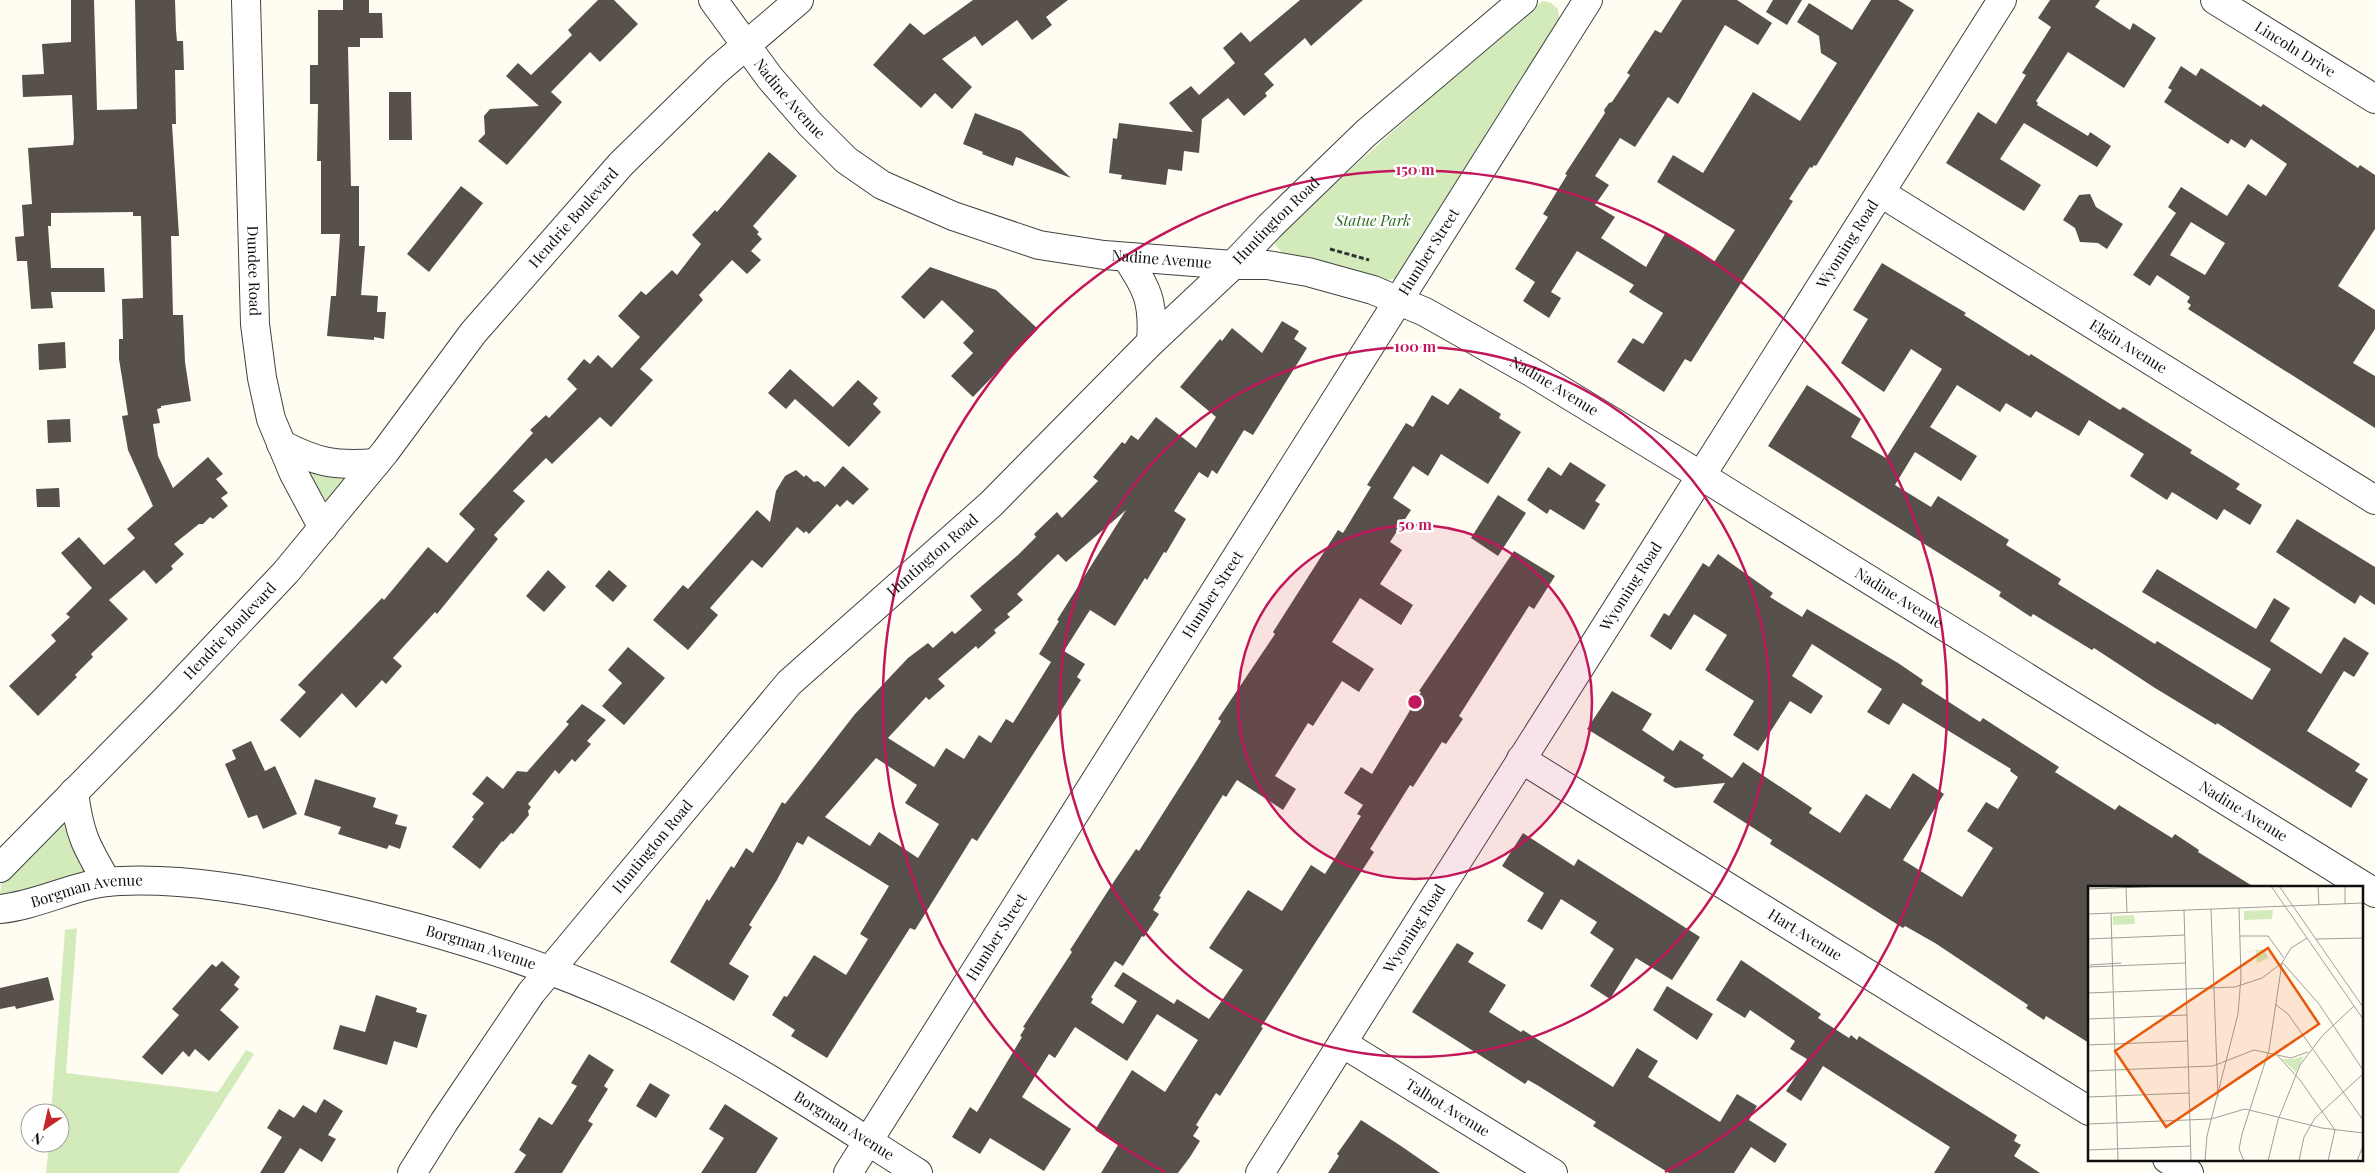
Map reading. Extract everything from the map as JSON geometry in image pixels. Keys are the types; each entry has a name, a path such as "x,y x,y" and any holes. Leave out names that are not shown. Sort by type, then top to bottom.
{"street":[{"name":"Dundee Road","path":"246,0 255,324 264,386 271,419 281,444 294,474 323,528"},
{"name":"Nadine Avenue","path":"712,0 770,78 810,124 846,160 882,185 953,216 1039,245 1126,257 1233,265 1267,265 1308,272 1373,290 1425,312 1531,372 1700,475 2375,894"},
{"name":"Hendrie Boulevard","path":"0,868 261,599 376,463 473,333 621,164 716,70 798,0"},
{"name":"Huntington Road","path":"412,1173 488,1056 550,970 788,683 991,504 1152,342 1233,265 1366,132 1523,0"},
{"name":"Wyoming Road","path":"1260,1173 2002,0"},
{"name":"Lincoln Drive","path":"2215,0 2375,99"},
{"name":"Humber Street","path":"848,1173 1398,300 1576,5"},
{"name":"Elgin Avenue","path":"1881,193 2375,500"},
{"path":"1126,257 1144,283 1151,307 1152,342"},
{"path":"281,444 308,458 323,462 345,465 376,463"},
{"name":"Hart Avenue","path":"1521,759 2088,1110"},
{"path":"74,792 77,821 83,842 107,882"},
{"name":"Borgman Avenue","path":"0,909 107,882 181,883 270,894 357,912 550,970 622,1000 727,1054 918,1173"},
{"name":"Talbot Avenue","path":"1342,1043 1552,1173"},
{"path":"2169,1160 2189,1173"}],"green space":[{"name":"Statue Park","path":"1543,1 1551,3 1558,9 1560,22 1404,271 1395,279 1386,280 1283,254 1275,244 1278,235 1522,15"},
{"path":"305,467 348,477 329,500 323,499"},
{"path":"65,822 87,870 84,874 11,897 0,894 2,880 60,823"},
{"path":"77,928 66,1073 218,1092 246,1050 254,1054 178,1173 46,1173 48,1153 70,1153 70,1103 52,1103 65,930"}],"building":[{"path":"71,0 94,0 97,110 137,109 135,0 175,0 177,41 183,41 184,70 175,70 176,124 172,124 179,236 171,236 173,315 183,315 185,362 191,401 161,406 161,408 157,409 160,423 153,424 158,456 173,488 208,457 223,474 216,479 228,493 221,498 228,506 213,519 210,517 203,524 199,524 174,544 184,554 171,566 173,569 156,584 144,570 109,600 128,619 91,654 93,657 75,675 77,677 38,716 9,686 56,641 51,635 70,617 66,614 92,588 61,553 79,537 104,565 135,538 127,529 153,506 128,450 122,416 128,415 119,359 119,339 123,339 122,299 143,298 141,216 133,216 133,212 51,213 51,226 48,226 51,268 104,268 105,292 51,292 53,308 31,309 27,261 17,261 15,237 24,236 22,205 32,204 28,148 73,145 74,139 72,95 23,97 22,75 44,74 42,44 71,42"},
{"path":"343,0 369,0 369,13 382,13 383,38 360,38 360,47 348,47 351,186 359,186 359,246 365,246 361,295 378,296 377,312 386,312 384,339 374,337 374,340 327,336 331,296 336,296 340,234 321,234 321,161 317,161 318,104 310,104 310,65 318,65 318,10 343,10"},
{"path":"598,0 614,0 638,24 600,62 590,52 551,92 562,102 507,165 478,141 485,134 484,116 490,109 539,106 506,76 518,63 531,75 572,35 568,30"},
{"path":"973,0 1068,0 1046,17 1052,25 1032,40 1017,20 982,46 975,36 942,59 972,87 952,109 935,93 921,108 873,65 910,23 924,35"},
{"path":"1300,0 1363,0 1311,46 1305,38 1264,74 1274,85 1265,93 1267,96 1244,116 1228,98 1202,119 1199,153 1184,151 1182,171 1168,169 1166,185 1121,179 1122,175 1109,173 1113,138 1117,139 1119,123 1193,132 1169,103 1191,86 1199,95 1235,63 1223,48 1241,32 1250,42"},
{"path":"1682,0 1737,0 1772,23 1758,45 1725,25 1678,104 1668,97 1635,147 1620,138 1595,176 1609,185 1595,205 1615,217 1601,238 1646,267 1666,232 1714,262 1735,230 1657,182 1673,155 1703,173 1753,92 1800,121 1837,63 1821,53 1819,36 1797,22 1809,3 1852,30 1871,0 1898,0 1914,10 1816,166 1810,167 1789,199 1793,201 1691,362 1685,359 1664,392 1617,362 1633,338 1643,344 1663,313 1629,292 1634,285 1577,251 1551,292 1561,298 1549,318 1523,301 1535,282 1515,269 1548,217 1543,214 1567,175 1565,174 1605,113 1604,110 1612,102 1630,75 1627,73 1655,30 1661,33"},
{"path":"1773,0 1802,0 1787,25 1766,12"},
{"path":"2050,0 2100,0 2095,7 2130,30 2133,23 2156,38 2124,88 2068,52 2036,101 2037,105 2088,136 2090,132 2111,146 2097,167 2024,123 2000,159 2041,185 2024,211 1946,163 1978,112 1996,124 2026,75 2022,73 2051,27 2038,18"},
{"path":"2181,66 2196,76 2201,68 2261,107 2263,104 2358,168 2360,165 2375,175 2375,229 2338,286 2375,310 2375,329 2353,363 2375,376 2375,428 2188,309 2191,305 2187,302 2190,297 2157,275 2150,286 2133,275 2176,213 2168,207 2181,187 2227,216 2248,184 2266,196 2287,164 2251,139 2245,148 2231,139 2228,144 2164,102 2172,90 2168,88","holes":["2191,222 2225,243 2205,275 2170,255"]},
{"path":"389,92 411,92 412,140 389,140"},
{"path":"975,113 1021,131 1071,178 1016,157 1013,166 982,154 983,152 963,144"},
{"path":"769,152 797,176 753,226 759,232 757,234 762,239 751,251 761,260 747,274 732,260 699,295 703,300 640,369 653,380 611,427 600,417 552,464 546,458 513,491 525,501 494,535 498,539 437,614 435,612 393,658 402,666 386,684 382,680 356,708 342,693 300,738 280,720 306,692 298,685 382,598 384,600 428,547 447,563 475,529 459,514 533,433 530,430 546,415 549,418 577,389 567,379 584,359 590,364 598,355 612,368 640,337 618,316 641,291 646,295 672,270 677,275 701,244 692,235 715,210 717,212"},
{"path":"461,186 483,203 429,272 407,254"},
{"path":"2090,194 2096,207 2123,224 2107,249 2098,243 2080,242 2075,228 2063,220 2079,195"},
{"path":"1882,263 1966,313 1964,315 2029,356 2031,354 2120,410 2123,407 2192,450 2190,453 2240,484 2236,489 2262,505 2250,525 2224,509 2217,520 2172,492 2167,500 2130,476 2144,454 2089,420 2079,436 2036,411 2031,418 2006,403 2000,412 1957,385 1930,427 1977,456 1961,481 1915,452 1895,485 1931,507 1938,496 2009,540 2006,545 2061,579 2058,584 2155,644 2157,641 2252,700 2271,669 2142,592 2157,569 2256,629 2274,598 2290,608 2270,641 2321,674 2344,637 2369,653 2354,677 2344,671 2307,731 2360,764 2355,771 2368,779 2351,808 2217,723 2216,725 2155,688 2094,648 2092,650 2033,614 2031,617 1999,596 2001,592 1768,446 1807,385 1861,419 1851,437 1886,458 1942,369 1911,349 1884,392 1841,363 1868,319 1853,310"},
{"path":"930,267 996,290 1038,329 973,397 951,376 973,353 963,343 974,331 942,300 924,319 901,297"},
{"path":"1282,321 1299,331 1294,339 1307,348 1253,435 1244,430 1217,474 1212,470 1208,478 1199,472 1174,511 1186,519 1166,553 1164,552 1147,580 1145,578 1115,626 1090,610 1064,651 1085,664 1077,677 1081,680 977,841 972,838 915,930 910,928 827,1058 791,1036 795,1030 772,1015 784,996 787,997 814,955 846,975 868,939 860,934 889,886 808,836 803,845 797,842 777,880 749,925 752,927 729,964 749,976 734,1001 670,962 707,899 709,901 731,866 734,868 746,848 753,853 782,802 785,804 855,714 908,658 928,643 933,648 952,631 955,634 982,610 970,596 1018,555 1036,537 1034,534 1057,512 1062,518 1098,481 1093,477 1122,442 1125,444 1131,435 1138,440 1156,417 1196,448 1216,417 1180,387 1220,339 1222,341 1232,328 1262,353","holes":["1126,510 1057,620 1059,621 1039,654 1051,662 1013,723 1006,719 991,743 979,735 964,759 946,748 934,767 888,738 926,697 929,700 945,686 938,679 976,646 978,649 996,633 994,630 1010,617 1007,614 1023,600 1017,594 1058,554 1066,562","876,758 917,785 905,803 939,824 918,858 879,832 870,846 825,817"]},
{"path":"65,342 66,368 39,370 38,344"},
{"path":"790,369 833,407 858,380 878,398 873,404 881,412 849,447 795,399 786,409 768,393"},
{"path":"1460,388 1501,414 1499,418 1521,432 1488,484 1441,454 1428,476 1413,466 1393,498 1411,510 1390,542 1402,550 1380,584 1413,605 1401,625 1360,598 1332,642 1374,669 1359,692 1342,681 1313,726 1308,723 1275,776 1296,789 1283,810 1237,780 1226,797 1223,795 1159,896 1161,897 1153,910 1159,914 1144,937 1142,936 1123,966 1115,961 1091,997 1093,999 1091,1003 1123,1024 1137,1001 1114,986 1123,972 1174,1004 1177,999 1209,1019 1243,970 1209,948 1248,890 1282,911 1311,865 1325,874 1361,816 1357,814 1363,805 1344,793 1361,767 1372,774 1421,692 1419,691 1514,551 1555,576 1534,609 1529,606 1459,716 1463,719 1446,744 1442,742 1413,787 1410,785 1370,849 1374,852 1261,1027 1263,1028 1220,1096 1216,1093 1196,1125 1199,1127 1193,1136 1200,1141 1190,1157 1178,1173 1101,1173 1118,1145 1095,1130 1132,1070 1165,1092 1198,1040 1157,1014 1127,1061 1075,1027 1055,1058 1049,1054 1022,1097 1071,1129 1044,1171 990,1138 980,1154 952,1137 970,1107 977,1112 1022,1037 1020,1036 1025,1028 1023,1027 1072,952 1070,950 1136,849 1139,851 1221,721 1218,719 1275,634 1273,632 1338,530 1343,533 1371,487 1367,485 1406,423 1413,427 1432,395 1448,405"},
{"path":"70,419 71,442 48,443 47,420"},
{"path":"1570,462 1606,485 1595,501 1600,504 1584,530 1550,509 1547,514 1527,500 1548,467 1561,476"},
{"path":"843,466 869,489 853,505 847,500 840,507 837,504 809,534 806,531 804,533 797,527 762,568 752,560 710,608 718,615 688,650 653,620 683,585 688,589 757,510 770,522 776,491 785,476 796,470 804,477 806,475 814,482 818,481 825,487"},
{"path":"59,488 60,507 37,507 36,489"},
{"path":"1498,495 1526,513 1498,556 1471,538"},
{"path":"2297,519 2375,567 2375,605 2360,595 2355,604 2276,552"},
{"path":"1718,554 1773,593 1770,597 1802,617 1807,609 1898,663 1923,680 1921,684 1980,722 1983,718 2059,767 2055,772 2115,810 2119,805 2172,838 2175,834 2199,850 2198,852 2252,886 2088,886 2088,1042 2046,1016 2044,1020 2026,1008 2028,1005 1935,943 1905,926 1903,928 1770,844 1772,840 1713,802 1725,783 1675,788 1663,781 1665,777 1587,729 1612,691 1652,714 1642,730 1673,751 1680,740 1704,755 1702,758 1732,778 1743,762 1812,808 1809,813 1840,833 1866,794 1890,809 1913,773 1944,794 1903,860 1962,897 1993,848 1967,831 1986,802 1998,809 2018,777 2010,771 2011,769 1903,703 1889,725 1867,712 1882,689 1812,644 1792,676 1823,696 1811,714 1790,701 1758,751 1733,735 1754,701 1705,670 1727,635 1694,614 1671,650 1650,636 1664,613 1669,616 1703,563 1709,567"},
{"path":"548,570 566,587 544,612 526,596"},
{"path":"609,570 627,586 613,602 595,586"},
{"path":"628,647 665,678 624,725 602,706 622,683 608,670"},
{"path":"582,704 606,720 587,741 591,744 575,762 572,759 559,774 555,770 528,804 531,807 528,811 529,815 513,834 511,833 502,841 480,869 452,847 484,803 472,794 487,776 503,789 517,771 527,772 569,724 566,722"},
{"path":"251,741 265,771 275,766 297,814 263,829 257,815 248,818 225,764 236,759 232,750"},
{"path":"315,779 376,798 373,807 398,815 395,824 407,827 400,849 389,845 387,849 338,834 341,827 304,815"},
{"path":"1523,833 1574,866 1578,859 1700,937 1672,980 1636,958 1610,999 1590,986 1614,949 1590,933 1597,922 1561,899 1542,930 1527,921 1544,893 1502,866"},
{"path":"1457,943 1474,953 1468,962 1506,985 1489,1012 1521,1032 1523,1030 1613,1087 1637,1048 1658,1061 1648,1077 1720,1122 1737,1094 1757,1106 1749,1120 1787,1144 1775,1163 1751,1147 1734,1173 1669,1173 1593,1126 1596,1122 1537,1085 1528,1080 1525,1084 1412,1012"},
{"path":"1741,960 1821,1014 1818,1018 1849,1038 1851,1035 1857,1040 1859,1036 2017,1135 2014,1141 2021,1145 2014,1156 2040,1173 1934,1173 1950,1147 1823,1066 1801,1101 1786,1091 1807,1059 1790,1049 1795,1041 1750,1010 1745,1018 1716,1000"},
{"path":"222,961 240,977 234,985 239,989 220,1010 239,1027 209,1061 195,1049 189,1057 183,1051 162,1075 142,1057 179,1015 172,1009 212,964 216,967"},
{"path":"48,977 54,1000 16,1009 15,1006 0,1009 0,988"},
{"path":"1667,986 1713,1014 1697,1040 1653,1010"},
{"path":"376,995 417,1008 416,1012 427,1015 417,1048 394,1041 387,1065 333,1049 340,1025 365,1032"},
{"path":"589,1054 614,1070 604,1086 608,1089 588,1121 593,1124 562,1173 514,1173 526,1155 519,1150 539,1117 552,1125 577,1086 571,1083"},
{"path":"650,1083 670,1095 656,1118 636,1106"},
{"path":"324,1099 343,1111 328,1135 336,1139 322,1162 300,1148 284,1173 260,1173 282,1137 267,1128 279,1109 294,1118 303,1105 316,1113"},
{"path":"725,1104 778,1138 756,1173 701,1173 724,1138 709,1129"},
{"path":"1361,1120 1440,1173 1328,1173 1339,1156 1337,1154"}]}
